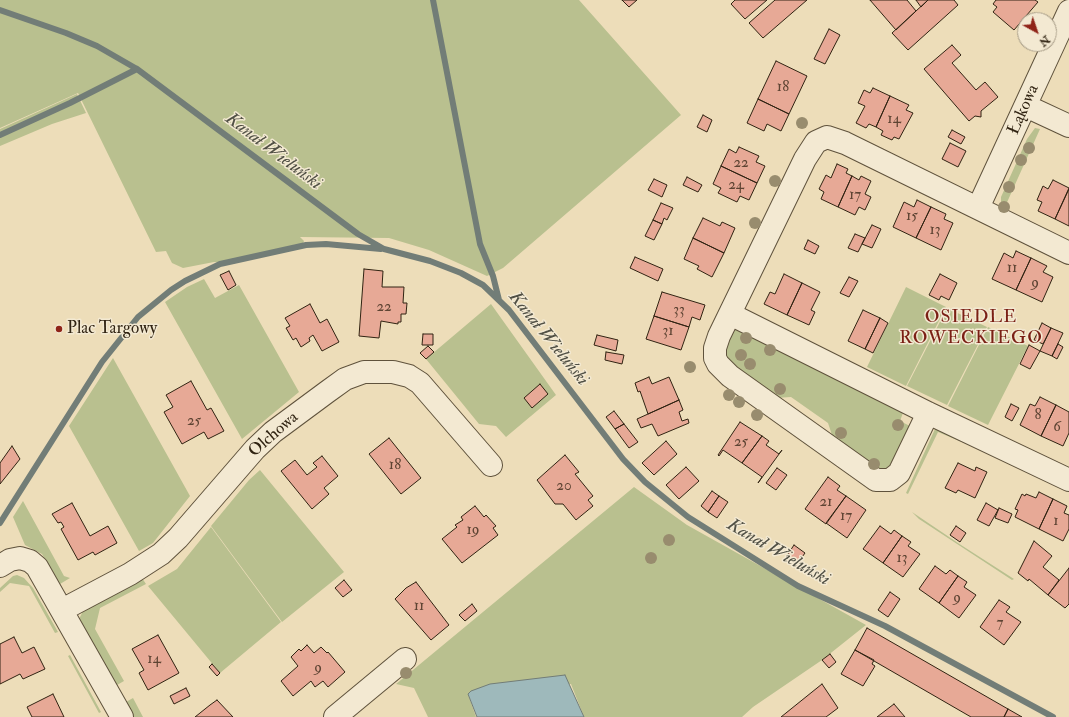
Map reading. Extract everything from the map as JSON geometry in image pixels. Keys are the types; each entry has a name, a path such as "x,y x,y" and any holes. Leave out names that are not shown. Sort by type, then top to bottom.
{"street":[{"name":"Łąkowa","path":"978,208 1069,11"},
{"path":"1026,106 1069,126"},
{"path":"928,413 899,473 890,480 876,480 724,371 715,358 716,348 730,314 805,159 816,142 822,139 832,138 845,143 1069,253"},
{"path":"730,314 928,413 1069,480"},
{"name":"Olchowa","path":"62,610 130,574 161,554 178,538 255,449 273,432 345,379 364,372 393,372 409,376 420,383 491,465"},
{"path":"0,566 10,560 20,558 30,561 44,576 122,717"},
{"path":"335,717 405,659"}],"green space":[{"path":"0,0 579,0 681,115 503,268 487,276 429,250 389,238 300,237 304,241 301,248 231,263 214,262 183,268 172,263 166,251 156,252 78,93 0,128"},
{"path":"77,94 86,113 52,124 0,146 0,129"},
{"path":"1035,128 1040,129 1004,209 1001,202 1001,197 1027,139"},
{"path":"204,279 215,298 239,285 299,392 242,439 165,302 187,287"},
{"path":"906,287 946,307 906,386 867,367"},
{"path":"491,304 556,395 506,437 496,426 479,424 426,359"},
{"path":"947,308 987,327 947,405 907,386"},
{"path":"988,327 1028,346 988,425 948,406"},
{"path":"740,328 904,410 900,421 912,427 891,467 881,470 874,468 833,438 828,423 791,397 776,398 725,361 724,348 732,331"},
{"path":"113,358 190,496 153,543 139,551 69,426"},
{"path":"935,429 970,441 969,445 938,432 908,494 906,493"},
{"path":"260,470 344,572 282,622 211,526 249,480"},
{"path":"634,487 687,525 866,625 822,660 753,707 742,717 584,717 571,684 468,694 476,717 428,717 414,688 396,684"},
{"path":"23,501 64,576 70,578 60,584 42,554 25,545 13,517"},
{"path":"912,512 1014,579 1012,580 919,519"},
{"path":"211,527 281,622 220,673 148,586 177,569"},
{"path":"17,575 24,578 33,588 58,632 55,633 29,586 10,583 0,592 0,588 13,576"},
{"path":"140,575 146,584 100,608 95,629 124,681 117,685 114,683 79,619 84,609"},
{"path":"70,655 101,712 99,713 68,656"},
{"path":"133,698 143,717 133,717 126,705 126,702"}],"water":[{"path":"565,675 584,717 477,717 468,694 471,691 490,684"}],"building":[{"path":"622,0 637,0 629,7"},
{"path":"735,0 767,0 745,19 731,4"},
{"path":"775,0 807,0 763,38 749,23"},
{"path":"870,0 907,0 916,11 896,30"},
{"path":"916,0 928,0 921,7"},
{"path":"928,0 954,0 958,5 908,50 892,33"},
{"path":"996,0 1035,0 1038,2 1029,12 1017,12 1017,26 1014,30 993,12 997,7 993,4"},
{"path":"829,29 840,35 825,64 814,59"},
{"path":"952,45 961,55 952,63 976,90 985,82 998,97 981,111 981,117 975,116 969,121 924,69"},
{"path":"776,61 807,76 789,114 758,99"},
{"path":"873,88 890,96 876,127 869,124 866,128 856,123 865,106 858,103 864,90 870,93"},
{"path":"890,96 909,105 906,110 913,113 899,139 894,137 892,140 881,135 883,131 876,127"},
{"path":"758,99 789,114 781,131 767,124 764,131 747,123"},
{"path":"703,115 712,120 707,132 697,127"},
{"path":"952,130 965,137 961,144 948,137"},
{"path":"950,143 966,151 958,167 942,159"},
{"path":"739,147 759,156 756,162 765,166 757,183 721,166 729,149 736,153"},
{"path":"837,164 848,169 846,173 852,176 838,207 821,199 824,192 819,189 826,175 831,178"},
{"path":"721,166 757,183 749,200 740,196 737,202 718,193 721,188 713,184"},
{"path":"852,176 859,180 861,176 871,181 865,194 871,197 865,210 859,207 855,215 838,207"},
{"path":"687,177 702,185 698,192 683,185"},
{"path":"654,179 667,185 662,197 648,190"},
{"path":"1053,180 1069,188 1055,219 1038,211 1042,202 1037,200 1043,186 1048,189"},
{"path":"1069,189 1069,226 1055,219"},
{"path":"917,200 931,207 916,238 893,227 904,202 914,207"},
{"path":"661,203 673,208 667,220 664,218 662,224 653,220"},
{"path":"931,207 946,214 944,219 953,223 941,250 916,238"},
{"path":"703,218 720,226 722,222 735,228 724,253 693,238"},
{"path":"653,220 662,224 654,240 645,236"},
{"path":"872,225 881,229 872,248 862,244"},
{"path":"855,234 865,238 858,252 848,248"},
{"path":"693,238 724,253 712,277 697,269 699,266 684,259"},
{"path":"808,240 819,246 815,254 804,249"},
{"path":"1016,251 1031,258 1016,290 992,279 1004,253 1013,258"},
{"path":"635,257 663,269 658,281 630,268"},
{"path":"1031,258 1047,266 1043,272 1053,277 1042,302 1016,290"},
{"path":"364,269 383,271 382,287 404,287 403,303 407,303 406,314 401,314 401,322 398,322 398,324 381,321 379,338 359,336"},
{"path":"229,271 236,285 228,290 220,275"},
{"path":"784,274 802,283 787,315 764,304 770,292 775,294"},
{"path":"940,274 957,283 949,300 941,296 939,300 929,295"},
{"path":"849,277 858,281 849,297 840,293"},
{"path":"802,283 820,292 811,310 815,312 809,325 787,315"},
{"path":"662,292 705,305 700,320 692,317 689,327 654,316"},
{"path":"310,304 320,323 327,319 339,342 322,351 313,335 309,338 310,341 301,347 296,338 293,340 286,328 290,326 285,318"},
{"path":"863,310 880,318 865,349 848,341"},
{"path":"654,316 689,327 681,350 646,339"},
{"path":"880,318 888,323 873,353 865,349"},
{"path":"1042,323 1051,328 1043,344 1034,340"},
{"path":"1051,328 1063,333 1052,356 1040,351"},
{"path":"423,334 433,334 433,345 422,345"},
{"path":"597,335 618,340 616,351 594,345"},
{"path":"1058,344 1063,347 1057,359 1052,356"},
{"path":"1029,345 1040,351 1030,369 1020,364"},
{"path":"428,346 434,352 426,359 420,353"},
{"path":"606,352 624,355 622,364 605,360"},
{"path":"649,377 652,384 669,377 679,400 648,414 640,391 638,392 635,383"},
{"path":"191,381 207,410 211,408 224,431 208,439 204,432 182,444 164,412 173,407 166,395"},
{"path":"540,384 548,394 532,408 524,398"},
{"path":"1040,397 1056,405 1041,436 1020,425 1030,404 1035,406"},
{"path":"679,400 683,410 679,412 682,421 688,419 689,423 658,436 652,424 641,428 637,419"},
{"path":"1011,404 1019,408 1012,421 1005,417"},
{"path":"1056,405 1069,412 1069,433 1063,446 1041,436"},
{"path":"614,411 624,424 615,429 606,417"},
{"path":"740,422 762,436 742,463 723,450 719,456 718,455"},
{"path":"624,424 638,442 629,448 615,429"},
{"path":"762,436 769,441 766,445 779,454 782,450 758,483 762,477 742,463"},
{"path":"389,438 421,478 401,494 369,454"},
{"path":"666,441 677,454 654,475 642,463"},
{"path":"12,446 20,459 0,484 0,463"},
{"path":"565,455 579,472 575,474 593,496 588,500 593,506 576,520 563,504 555,504 537,480"},
{"path":"322,456 338,476 324,488 329,494 312,509 281,471 295,460 307,475 317,467 313,463"},
{"path":"958,463 975,471 976,467 987,472 975,498 958,490 956,493 945,488"},
{"path":"686,467 699,481 679,499 666,485"},
{"path":"777,468 787,475 776,490 766,483"},
{"path":"828,477 840,486 837,490 846,496 826,524 805,509"},
{"path":"712,491 719,496 708,512 701,506"},
{"path":"1039,492 1053,499 1039,529 1015,517 1018,510 1015,509 1022,494 1036,498"},
{"path":"719,496 728,502 717,518 708,512"},
{"path":"846,496 866,510 847,538 826,523"},
{"path":"1053,499 1067,506 1064,513 1069,515 1069,529 1063,541 1039,529"},
{"path":"72,503 90,536 108,526 117,543 95,555 93,552 78,560 61,529 64,527 61,522 58,523 52,514"},
{"path":"986,503 998,510 989,526 977,520"},
{"path":"475,506 484,517 486,515 496,526 493,528 498,535 462,563 442,539 457,527 455,525 463,520 461,517"},
{"path":"999,508 1012,514 1008,523 995,518"},
{"path":"880,526 891,534 894,530 902,536 883,563 863,549"},
{"path":"956,526 966,533 960,542 950,535"},
{"path":"902,536 911,542 908,546 920,554 903,577 883,563"},
{"path":"1034,541 1052,556 1043,567 1059,580 1048,595 1029,579 1028,581 1018,573"},
{"path":"794,545 805,553 797,564 786,557"},
{"path":"935,566 946,574 950,570 958,576 939,603 919,589"},
{"path":"1069,568 1069,604 1065,608 1048,595"},
{"path":"958,576 967,582 964,587 976,595 959,618 939,603"},
{"path":"344,580 352,590 343,597 335,588"},
{"path":"416,582 449,625 431,640 395,599 406,588"},
{"path":"890,592 900,599 888,617 878,610"},
{"path":"999,600 1010,607 1006,612 1021,622 1004,645 980,627"},
{"path":"472,604 477,611 465,621 459,615"},
{"path":"867,628 1008,709 1004,717 971,717 855,650"},
{"path":"158,635 179,673 148,690 139,673 144,670 132,649"},
{"path":"14,637 22,653 34,647 45,669 23,679 20,674 0,684 0,644"},
{"path":"307,645 314,653 321,647 327,653 328,652 345,672 328,687 323,681 315,687 311,681 293,696 281,681 298,666 291,657 299,649 301,651"},
{"path":"855,650 874,660 872,664 875,666 863,686 841,674"},
{"path":"830,654 836,662 829,668 822,660"},
{"path":"212,664 220,673 217,676 209,667"},
{"path":"822,684 838,708 826,717 781,717"},
{"path":"186,688 190,696 174,704 170,696"},
{"path":"53,694 64,717 32,717 27,707"},
{"path":"217,700 233,717 195,717 210,705"},
{"path":"894,704 905,717 877,717"},
{"path":"1008,709 1022,717 1004,717"}],"waterway":[{"path":"433,0 480,244 493,276 499,300"},
{"name":"Kanał Wieluński","path":"0,10 66,33 97,46 137,69 358,234 384,249 430,261 461,273 483,285 509,310 623,459 645,482 688,517 798,586 885,626 1053,717"},
{"path":"0,135 70,103 137,69"},
{"path":"0,523 102,362 138,317 171,290 185,281 220,264 306,245 326,244 381,249"}],"place":[{"name":"Plac Targowy","path":"59,329"}],"district":[{"name":"OSIEDLE ROWECKIEGO","path":"971,328"}]}
